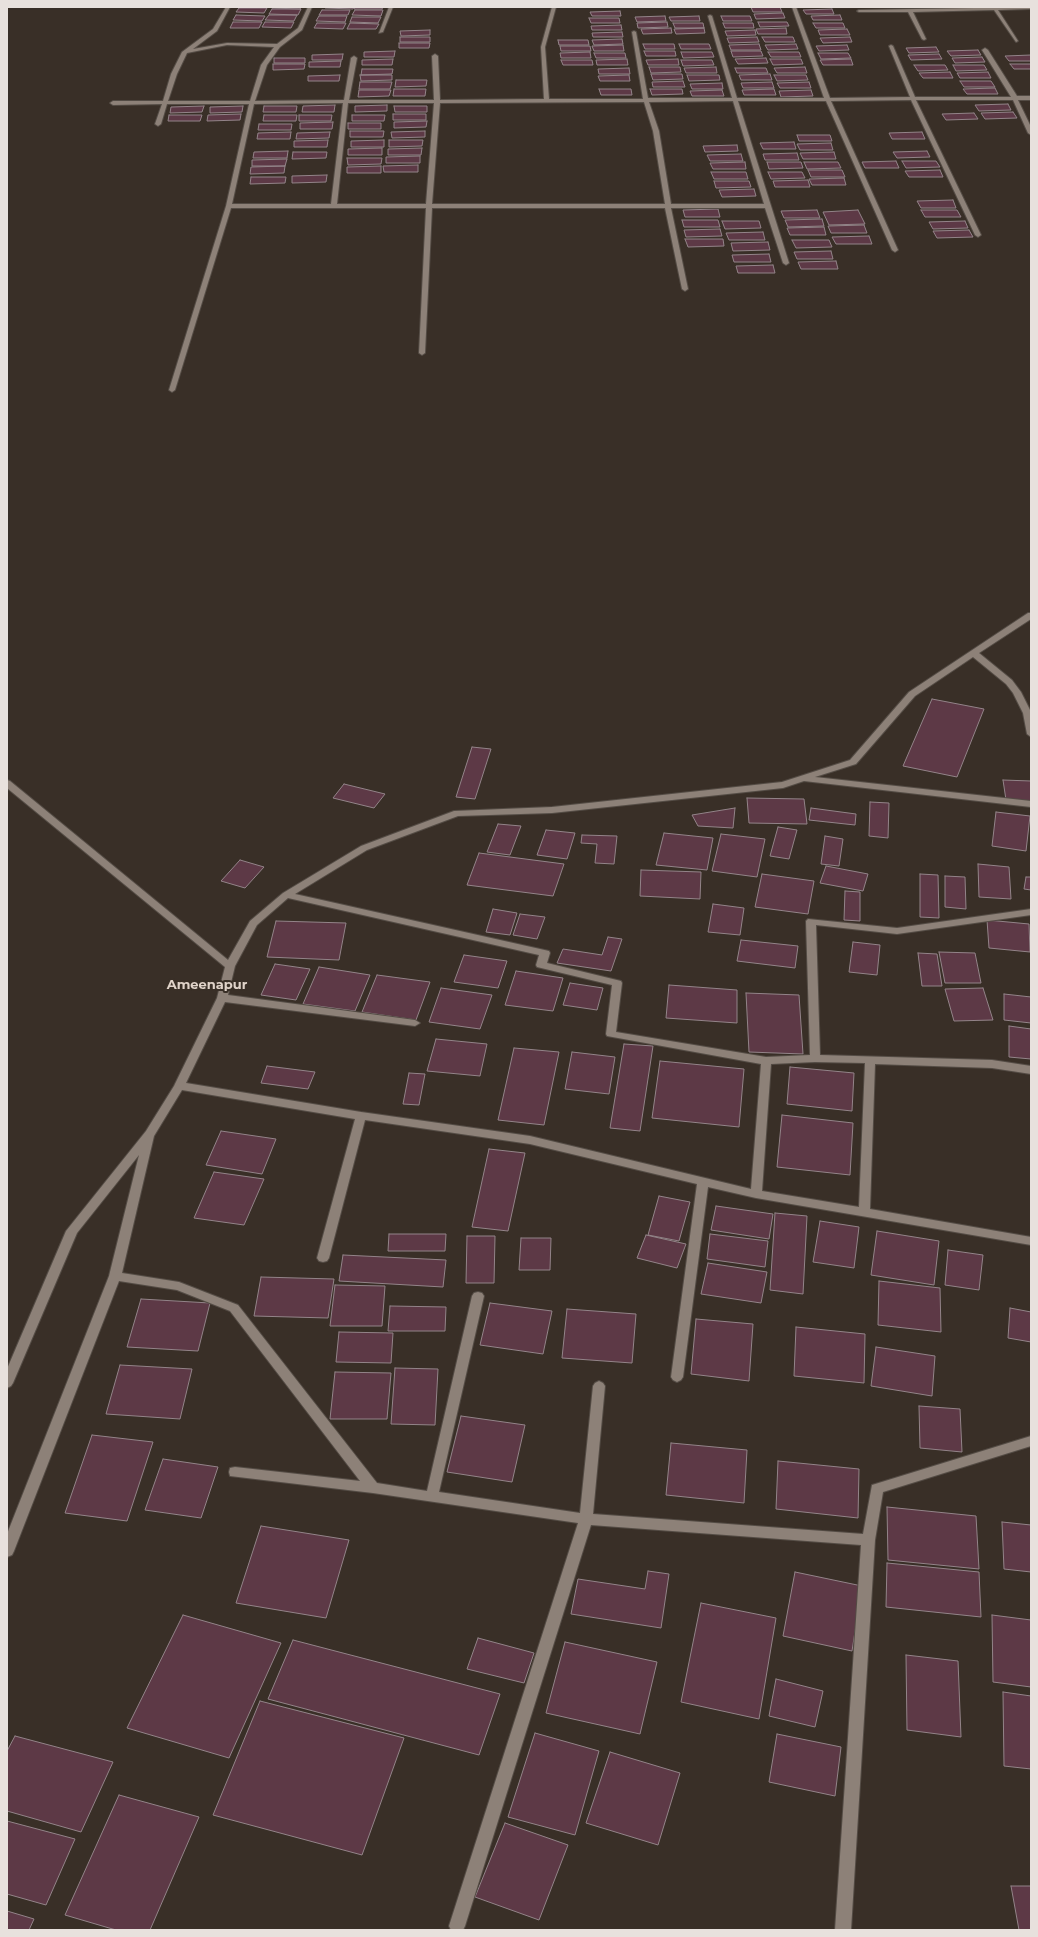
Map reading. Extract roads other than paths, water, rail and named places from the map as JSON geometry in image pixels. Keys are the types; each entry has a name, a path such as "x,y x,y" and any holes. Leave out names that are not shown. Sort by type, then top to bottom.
{"street":[{"path":"158,124 174,74 186,52 216,30 228,7"},
{"path":"172,390 229,206 252,102 264,65 278,46 300,29 310,7"},
{"path":"381,32 391,7"},
{"path":"547,101 543,47 554,7"},
{"path":"794,7 828,100 895,250"},
{"path":"994,8 1016,41"},
{"path":"859,11 1031,8"},
{"path":"910,11 924,39"},
{"path":"710,16 767,206 786,263"},
{"path":"634,32 646,101 656,131 668,206 685,288"},
{"path":"186,52 227,44 278,46"},
{"path":"891,46 913,99 978,235"},
{"path":"985,50 1015,98 1031,133"},
{"path":"422,353 429,206 437,102 435,56"},
{"path":"334,205 346,102 354,58"},
{"path":"113,103 1031,98"},
{"path":"229,206 767,206"},
{"path":"7,1383 72,1231 150,1134 179,1086 222,998 230,966 253,924 286,894 364,848 457,813 552,810 783,785 853,762 912,694 1031,615"},
{"path":"973,653 1009,682 1017,692 1027,713 1031,734"},
{"path":"804,779 1031,804"},
{"path":"7,783 230,966"},
{"path":"286,894 545,952 541,965 617,983 611,1034 766,1061 815,1058 992,1064 1031,1070"},
{"path":"815,1058 811,921 897,931 1031,912"},
{"path":"222,998 415,1023"},
{"path":"864,1213 870,1060"},
{"path":"756,1194 766,1061"},
{"path":"179,1086 362,1116 530,1140 756,1194 1031,1241"},
{"path":"323,1258 362,1116"},
{"path":"7,1551 115,1276 150,1134"},
{"path":"676,1377 703,1181"},
{"path":"115,1276 179,1286 234,1308 373,1488"},
{"path":"432,1497 478,1296"},
{"path":"457,1926 586,1519 599,1386"},
{"path":"842,1930 868,1540 877,1489 1031,1441"},
{"path":"235,1472 373,1488 586,1519 868,1540"}],"district":[{"name":"Ameenapur","path":"207,985"}]}
